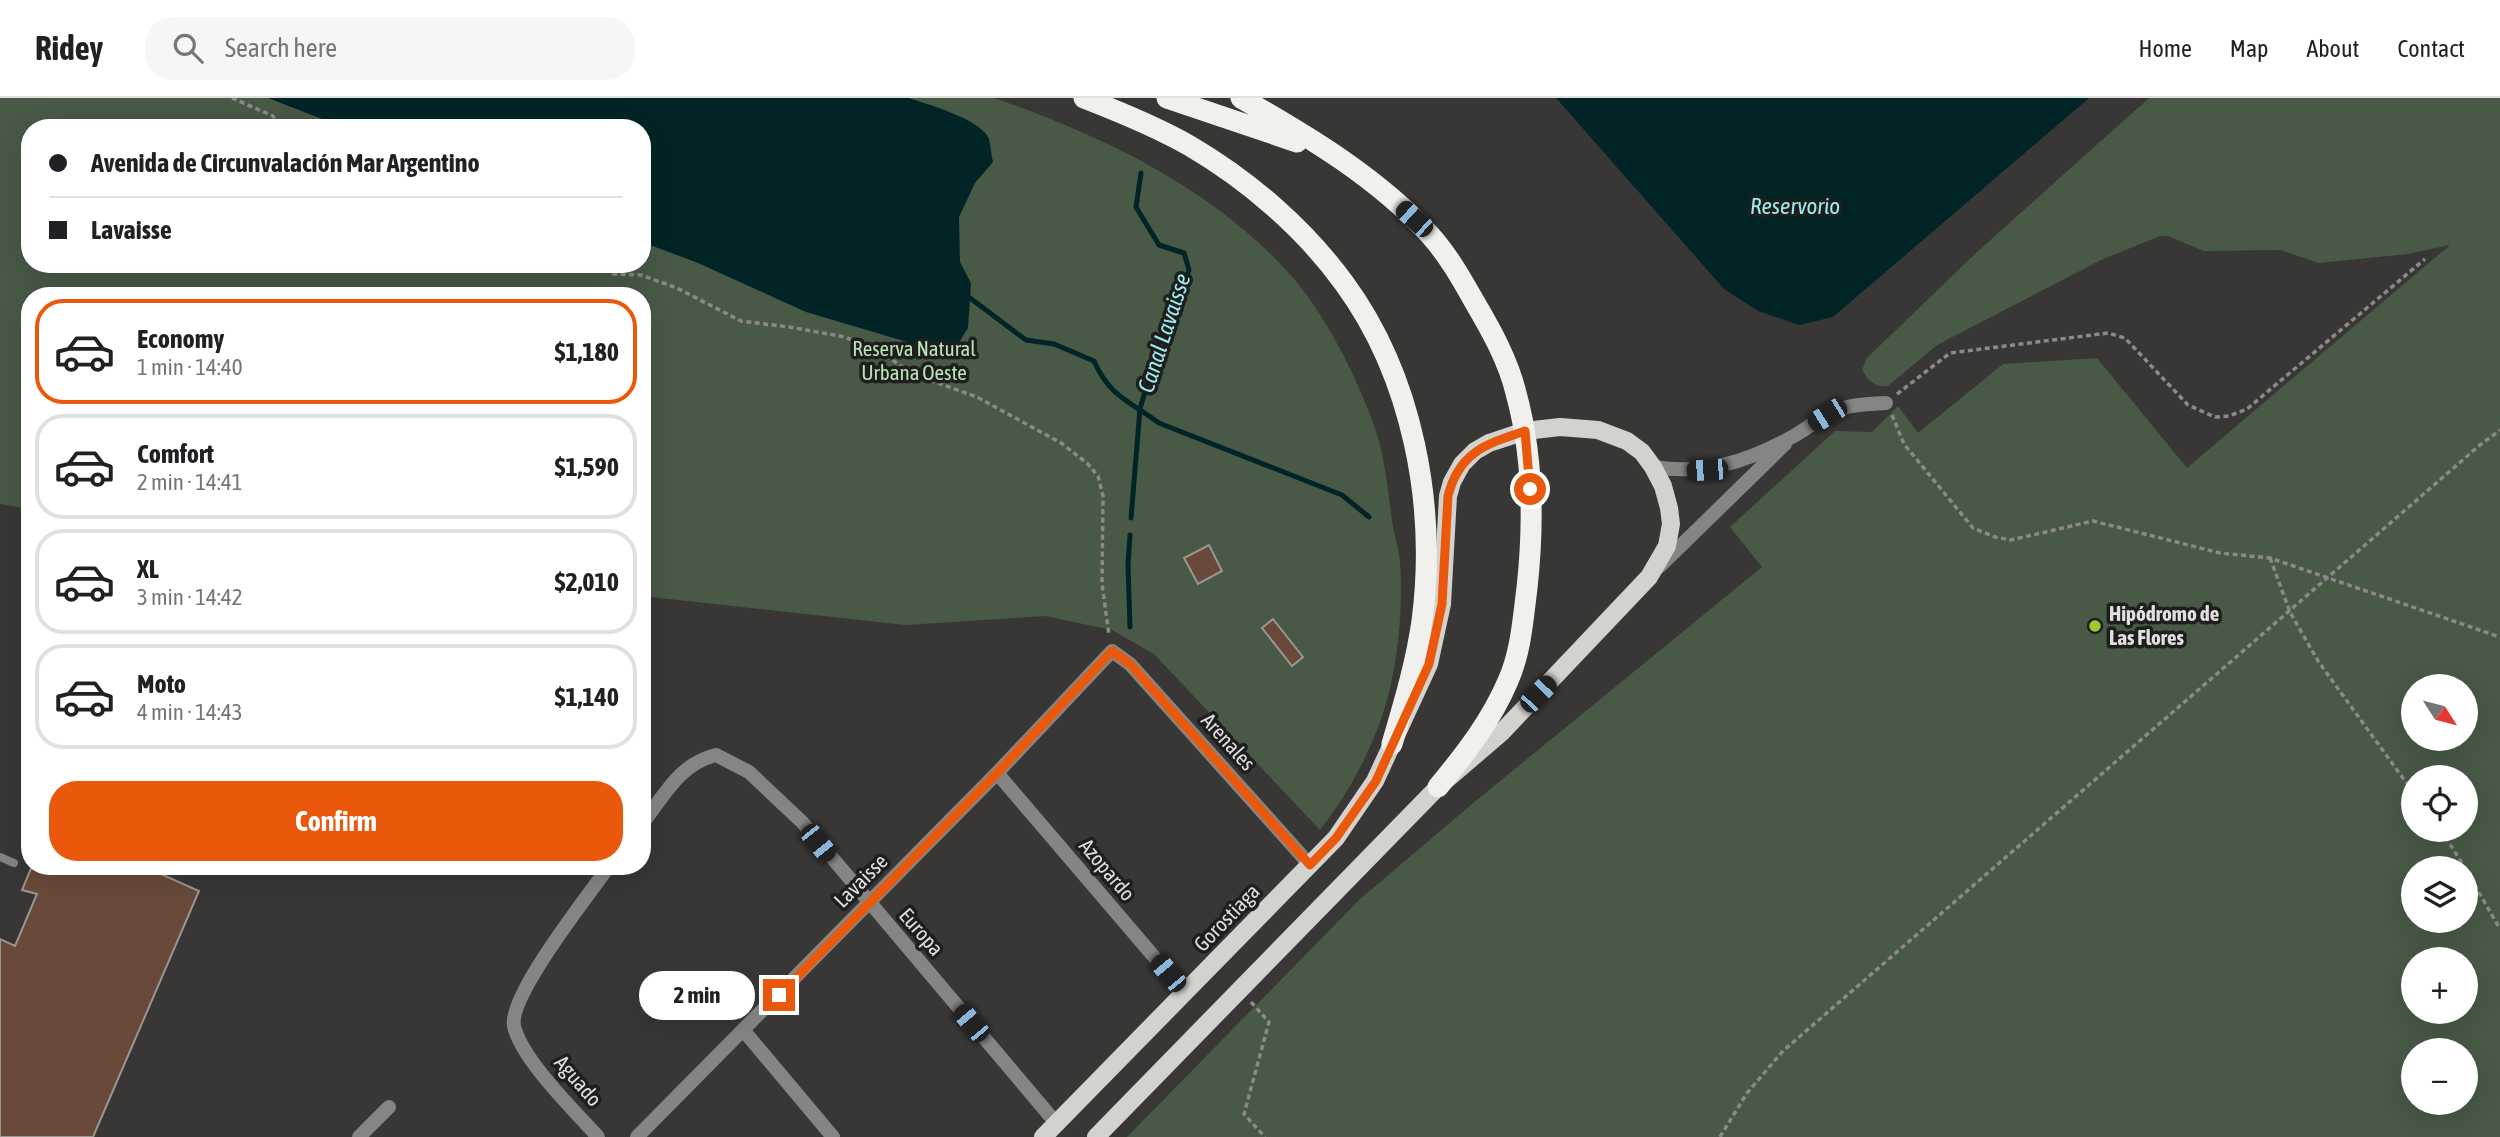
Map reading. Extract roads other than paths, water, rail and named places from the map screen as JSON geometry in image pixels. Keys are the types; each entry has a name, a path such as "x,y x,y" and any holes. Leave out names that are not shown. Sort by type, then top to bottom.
{"highway":[{"path":"1084,98 1148,124 1190,146 1270,204 1308,240 1345,283 1377,337 1414,439 1426,508 1422,621 1409,684 1392,744"},
{"path":"1167,98 1332,154"},
{"path":"1241,98 1364,176 1414,219 1451,262 1492,331 1516,390 1525,431 1531,506 1531,556 1517,655 1509,680 1486,725 1438,787"}],"main road":[{"name":"Gorostiaga","path":"1043,1137 1336,838 1363,801 1382,769 1429,664 1443,592 1448,496 1462,464 1489,443 1525,431 1560,426 1588,428 1612,434 1642,452 1654,467"},
{"path":"1096,1137 1438,787 1501,733 1649,577 1667,546 1671,524 1670,508 1654,467"}],"street":[{"path":"1654,467 1707,470 1791,438 1842,408 1886,403"},
{"path":"1649,577 1791,438"},
{"name":"Lavaisse","path":"637,1137 997,773 1112,651"},
{"name":"Arenales","path":"1112,651 1130,664 1310,865"},
{"name":"Europa","path":"651,812 682,771 692,764 716,755 749,772 802,822 1056,1123"},
{"name":"Azopardo","path":"997,773 1185,993"},
{"name":"Aguado","path":"598,1137 525,1053 514,1025 515,1009 548,952 603,875"},
{"path":"744,1031 833,1137"},
{"path":"359,1137 389,1107"}],"lane":[{"path":"0,857 14,863"}],"water":[{"path":"268,98 909,98 965,119 976,125 989,139 993,162 975,183 959,217 960,262 971,283 968,328 951,355 806,312 698,263 651,245 651,119 322,119"},
{"name":"Reservorio","path":"1556,98 2089,98 1833,317 1799,325 1758,311 1724,289"}],"waterway":[{"name":"Canal Lavaisse","path":"1131,518 1140,409 1160,339 1175,310 1189,270 1184,253 1159,245 1136,207 1141,173"},
{"path":"970,298 1026,340 1054,344 1094,361 1114,391 1159,423 1342,495 1369,517"},
{"name":"Canal Lavaisse","path":"1130,535 1130,627"}],"place":[{"name":"Hipódromo de Las Flores","path":"2095,626"}],"park label":[{"name":"Reserva Natural Urbana Oeste","path":"914,361"}]}
